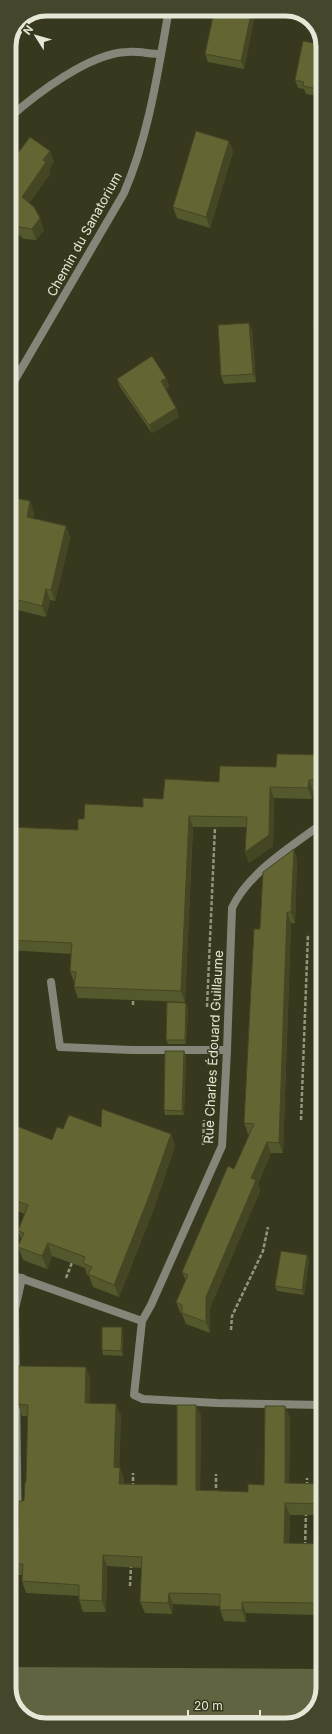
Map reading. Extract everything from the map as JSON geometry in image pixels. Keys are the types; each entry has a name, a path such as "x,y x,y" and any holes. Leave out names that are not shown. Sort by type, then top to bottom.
{"street":[{"name":"Chemin du Sanatorium","path":"16,378 124,193 134,170 149,115 168,16"},
{"path":"16,112 30,99 80,68 106,55 127,52 161,54"},
{"name":"Rue Charles Édouard Guillaume","path":"316,828 249,880 237,896 232,908 228,1050 222,1146 142,1321 134,1395 143,1399 217,1403 316,1405"},
{"path":"51,982 60,1047 132,1050 228,1050"},
{"path":"16,1276 142,1321"},
{"path":"16,1305 22,1278"},
{"path":"16,1387 18,1542"}],"path":[{"path":"207,1007 215,827"},
{"path":"301,1120 308,934"},
{"path":"133,997 133,1005"},
{"path":"231,1330 232,1316 263,1251 268,1227"},
{"path":"60,1292 74,1255"},
{"path":"133,1473 133,1488"},
{"path":"216,1474 216,1498"},
{"path":"306,1494 307,1478"},
{"path":"305,1550 306,1510"},
{"path":"130,1586 131,1563"}],"green space":[{"path":"16,1667 316,1669 316,1688 314,1699 309,1708 301,1714 290,1718 44,1718 29,1713 20,1703 16,1692"}],"building":[{"path":"213,16 251,16 241,61 205,54"},
{"path":"303,41 316,44 316,89 303,86 304,82 295,80"},
{"path":"196,131 229,141 206,217 173,207"},
{"path":"30,137 50,151 43,160 46,162 22,197 34,207 40,218 32,229 20,227 16,224 16,156"},
{"path":"316,321 316,328 313,323"},
{"path":"249,323 253,374 221,376 218,325"},
{"path":"152,356 166,378 161,381 176,408 149,425 117,379"},
{"path":"16,498 30,501 27,517 66,526 51,590 46,589 42,606 16,600"},
{"path":"277,754 316,755 316,780 309,780 308,788 270,787 269,835 245,852 247,817 189,816 181,991 74,987 76,972 70,971 72,943 16,940 16,827 78,830 78,819 84,819 85,804 143,807 143,798 163,799 165,779 219,782 220,766 276,767"},
{"path":"294,849 291,912 287,912 279,1143 267,1142 251,1178 256,1180 206,1297 206,1322 182,1313 182,1305 176,1302 188,1275 182,1272 228,1166 234,1169 254,1124 244,1123 254,929 260,929 263,872"},
{"path":"167,1002 186,1003 185,1040 166,1040"},
{"path":"165,1051 184,1051 182,1111 164,1110"},
{"path":"102,1109 171,1134 148,1199 114,1285 88,1274 92,1267 83,1263 85,1257 48,1243 42,1256 18,1247 24,1233 18,1231 28,1205 16,1201 16,1126 52,1140 57,1127 63,1129 69,1115 101,1127"},
{"path":"281,1251 307,1255 302,1290 275,1286"},
{"path":"102,1327 122,1327 121,1351 102,1350"},
{"path":"17,1366 86,1367 85,1403 116,1404 114,1467 120,1468 119,1484 177,1485 177,1405 196,1405 196,1490 248,1492 248,1484 264,1485 265,1406 285,1406 285,1483 316,1484 316,1504 285,1503 284,1543 316,1544 316,1603 242,1602 242,1610 220,1610 220,1594 169,1593 168,1603 140,1602 142,1557 103,1555 102,1601 79,1600 79,1585 22,1581 23,1564 16,1564 16,1534 18,1533 19,1501 24,1501 26,1482 28,1405 18,1404"}]}
